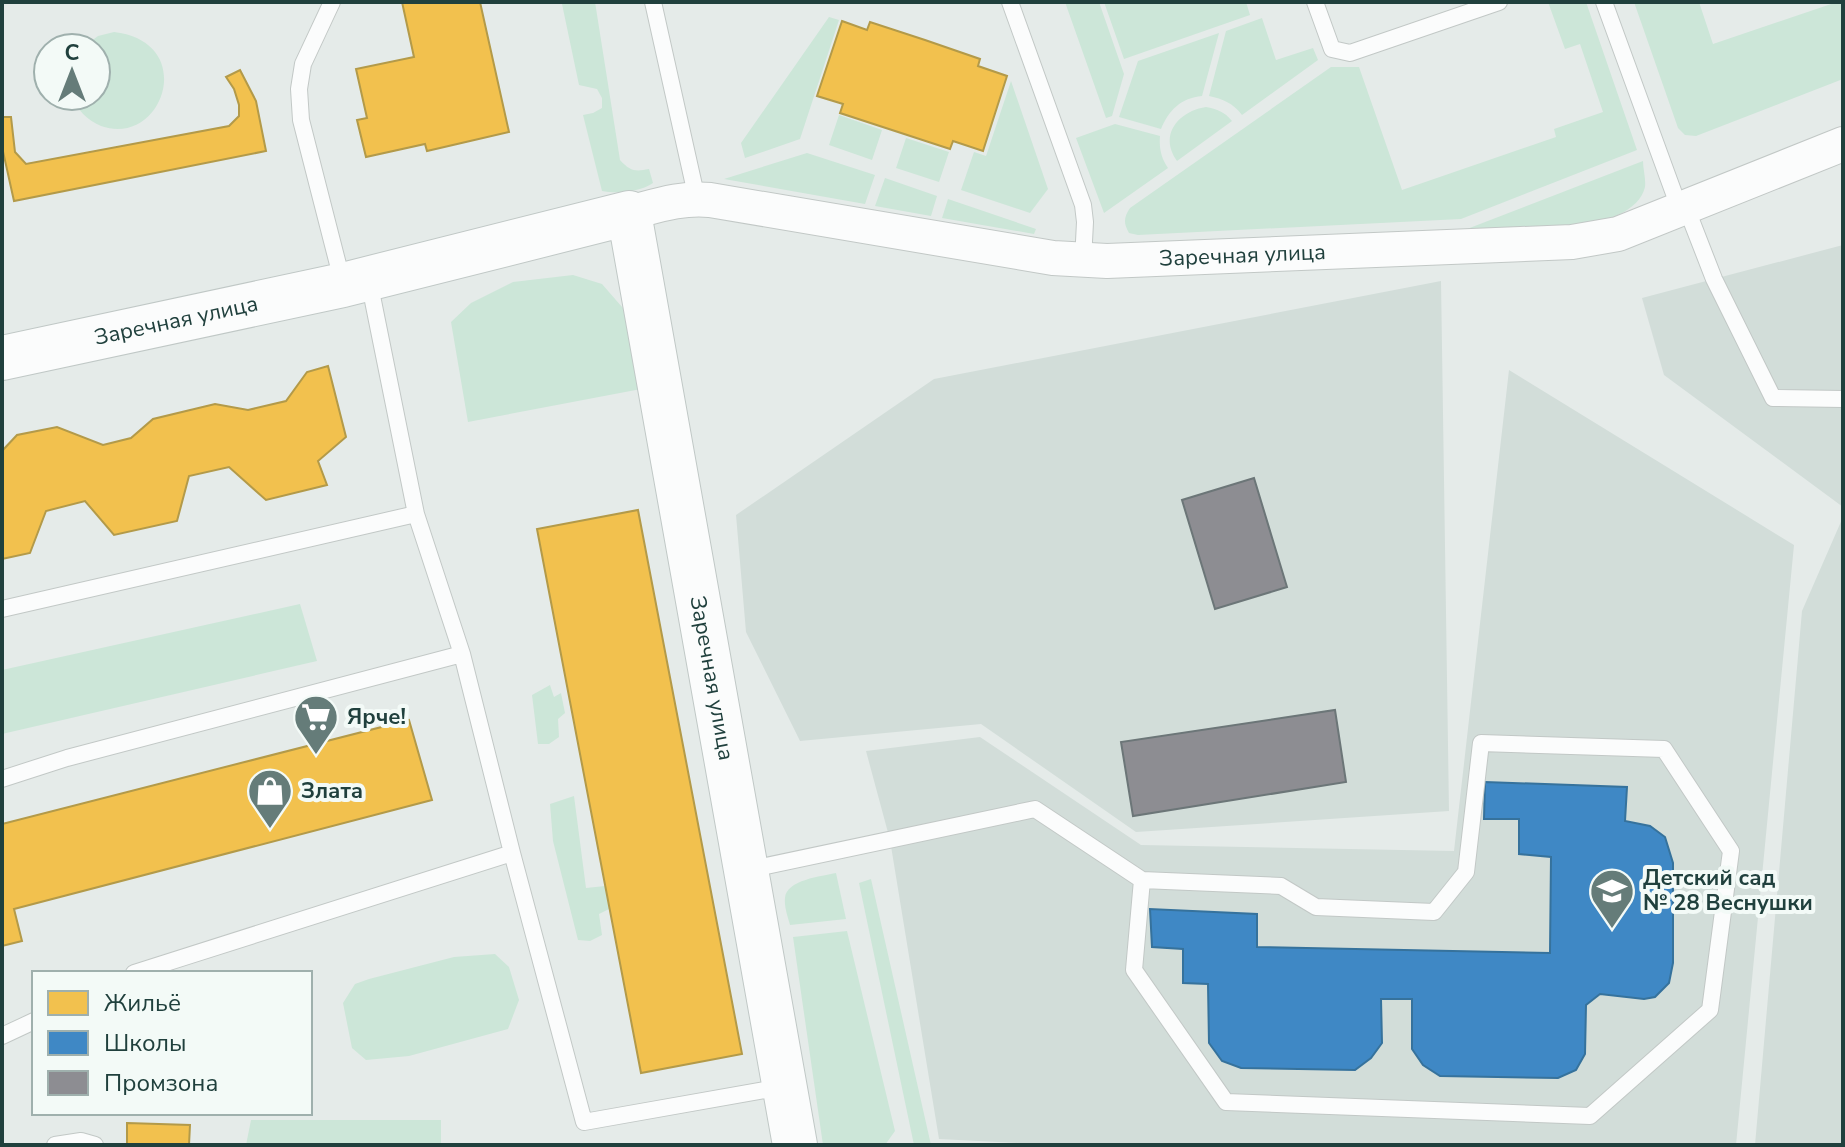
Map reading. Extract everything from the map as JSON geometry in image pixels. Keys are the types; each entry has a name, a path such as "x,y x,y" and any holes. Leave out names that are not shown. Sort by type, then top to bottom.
{"street":[{"name":"Заречная улица","path":"2,358 356,282 629,213 697,199 1083,261 1572,242 1618,234 1843,144"},
{"name":"Заречная улица","path":"629,213 795,1145"}],"lane":[{"path":"332,2 303,64 299,89 301,120 356,282 416,514 462,654 584,1122 784,1086"},
{"path":"653,2 697,199"},
{"path":"1010,2 1083,205 1083,261"},
{"path":"1315,2 1332,49 1350,53 1499,2"},
{"path":"1604,2 1683,208 1773,398 1843,399"},
{"path":"2,609 416,514"},
{"path":"2,779 67,758 462,654"},
{"path":"745,870 1035,809 1142,880 1281,886 1316,907 1434,912 1466,872 1481,743 1664,749 1731,851 1710,1010 1590,1116 1226,1102 1134,970 1142,880"},
{"path":"140,971 512,853"},
{"path":"2,1036 32,1022"},
{"path":"55,1145 81,1141 95,1145"}],"shaded area":[{"path":"1843,245 1843,507 1664,375 1642,298"},
{"path":"1441,281 1449,811 1136,832 981,724 800,741 746,632 736,515 934,379"},
{"path":"1509,370 1794,545 1736,1145 1059,1145 939,1139 890,840 866,751 980,737 1141,845 1454,851"},
{"path":"1843,517 1843,1145 1755,1145 1802,611"}],"green space":[{"path":"595,2 620,160 633,170 649,169 653,183 642,188 621,192 602,191 583,115 602,108 602,98 597,89 579,85 562,4"},
{"path":"1065,2 1099,2 1124,74 1112,116 1106,118"},
{"path":"1104,2 1246,2 1250,15 1124,59"},
{"path":"1548,2 1586,2 1637,150 1461,219 1129,233 1125,220 1130,208 1331,67 1359,67 1402,190 1556,137 1554,129 1603,112 1580,44 1565,49"},
{"path":"1634,2 1699,2 1713,44 1843,2 1843,79 1696,136 1685,135 1678,128"},
{"path":"829,17 839,20 800,139 745,158 741,143"},
{"path":"1262,18 1276,60 1313,48 1318,60 1242,115 1227,102 1209,96 1226,31"},
{"path":"112,32 140,40 157,54 164,72 163,91 155,109 141,122 123,129 101,126 82,112 112,112"},
{"path":"1219,33 1202,96 1188,99 1177,106 1161,129 1119,117 1138,61"},
{"path":"1011,81 1048,189 1030,213 961,190 974,152 986,156"},
{"path":"1206,107 1220,111 1232,121 1177,161 1170,142 1174,126 1187,113"},
{"path":"839,115 882,130 872,160 829,145"},
{"path":"1115,124 1160,136 1161,153 1168,168 1104,213 1076,138"},
{"path":"906,138 949,152 939,182 896,168"},
{"path":"807,153 875,175 865,204 724,179"},
{"path":"1643,161 1645,187 1642,196 1629,209 1611,218 1583,226 1467,229"},
{"path":"885,178 937,196 931,216 875,206"},
{"path":"948,199 1036,229 1034,234 942,218"},
{"path":"573,275 602,284 629,315 641,389 468,422 451,322 471,303 513,282"},
{"path":"300,604 317,661 2,734 2,670"},
{"path":"550,685 554,697 561,693 565,713 558,719 559,737 549,744 538,744 532,695"},
{"path":"574,796 586,888 605,886 609,909 599,914 602,935 590,941 578,940 553,841 550,804"},
{"path":"836,873 846,919 790,925 785,898 791,887"},
{"path":"871,879 931,1145 914,1145 859,883"},
{"path":"847,931 895,1131 885,1145 823,1145 793,937"},
{"path":"495,954 509,967 519,1000 508,1029 409,1056 366,1060 352,1048 343,1003 355,984 454,957"},
{"path":"251,1120 441,1120 441,1145 246,1145"}],"building: Жильё":[{"path":"402,2 480,2 509,132 427,151 425,144 366,157 357,120 367,118 356,69 414,57"},
{"path":"842,21 867,30 870,22 925,40 980,59 978,66 1007,76 983,151 953,141 950,149 840,113 843,104 817,96"},
{"path":"240,70 256,101 266,151 14,201 2,147 2,117 11,117 15,152 26,164 229,126 239,116 239,105 226,77"},
{"path":"328,366 346,437 318,461 327,485 266,500 229,467 189,476 177,521 114,535 85,501 46,511 30,553 2,559 2,451 17,435 57,427 103,445 131,438 153,419 215,404 248,410 286,401 307,372"},
{"path":"638,510 742,1054 641,1073 537,529"},
{"path":"409,720 432,800 14,909 22,941 2,946 2,824"},
{"path":"127,1123 190,1125 189,1145 127,1145"}],"building: Школы":[{"name":"Детский сад № 28 Веснушки","path":"1485,782 1627,787 1625,821 1650,826 1665,837 1673,863 1673,963 1669,983 1655,997 1644,999 1600,994 1586,1005 1585,1054 1576,1070 1558,1078 1440,1076 1423,1065 1412,1049 1412,999 1381,999 1382,1043 1371,1058 1355,1070 1241,1068 1222,1061 1209,1043 1208,984 1183,983 1183,949 1152,947 1150,909 1257,914 1257,947 1550,953 1551,857 1519,854 1519,819 1484,819"}],"building: Промзона":[{"path":"1254,478 1287,587 1215,609 1182,500"},
{"path":"1335,710 1346,782 1133,816 1121,742"}],"place":[{"name":"Ярче!","path":"316,756"},
{"name":"Злата","path":"270,830"},
{"name":"Детский сад № 28 Веснушки","path":"1612,930"}]}
